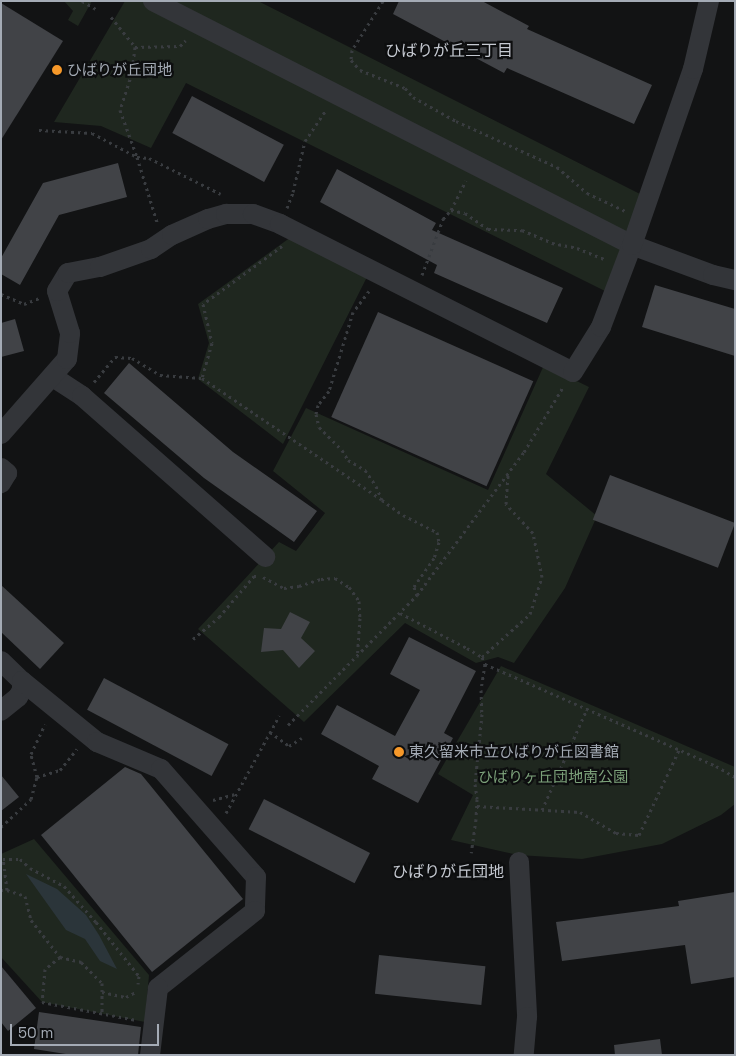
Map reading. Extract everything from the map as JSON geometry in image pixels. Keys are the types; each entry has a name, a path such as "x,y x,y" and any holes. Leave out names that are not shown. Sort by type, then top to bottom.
{"street":[{"path":"153,1 632,245 735,280"},
{"path":"1,434 67,359 70,333 57,291 68,273 100,267 151,249 208,219 226,214 254,214 280,224 573,372 601,327 632,245 693,69 709,1"},
{"path":"53,376 82,396 266,556"},
{"path":"1,661 22,681 97,742 161,768 256,877 255,911 158,988 150,1055"},
{"path":"1,711 18,698 22,690 22,681"},
{"path":"519,862 527,1016 524,1055"}],"path":[{"path":"383,1 352,50 351,60 360,70 405,88 413,97 456,121 557,167 587,193 642,216"},
{"path":"84,2 96,9"},
{"path":"111,17 135,47 132,73 120,110 138,157 162,242"},
{"path":"135,47 180,46 192,32"},
{"path":"280,224 293,192 305,141 330,104"},
{"path":"39,130 92,133 138,157 149,158 221,194 226,214"},
{"path":"417,293 443,219 451,210 468,176"},
{"path":"451,210 464,213 488,229 522,230 552,243 594,254 623,268"},
{"path":"202,378 212,343 203,304 299,234"},
{"path":"1,294 24,304 57,291"},
{"path":"375,291 367,291 353,312 345,344 329,391 318,405 316,414 319,427 342,450 348,460 365,470 376,486 382,500"},
{"path":"82,396 115,357 132,358 160,375 202,378 403,515 437,532 439,542 434,558 414,587 417,595"},
{"path":"288,724 417,595 524,452 573,372"},
{"path":"482,657 530,614 542,577 533,533 506,504 508,474"},
{"path":"193,639 219,618 254,576 262,576 284,588 299,586 320,579 335,578 349,587 359,601 360,618 357,657"},
{"path":"400,613 482,657 484,664 481,690 482,714 475,784 477,806 471,854"},
{"path":"484,664 679,750 735,777"},
{"path":"1,827 30,799 37,777 31,754 54,706"},
{"path":"542,810 587,709"},
{"path":"216,832 279,716"},
{"path":"270,732 289,746 302,738"},
{"path":"37,777 60,770 89,735"},
{"path":"477,806 580,812 616,833 639,834 679,750"},
{"path":"6,890 3,859 20,859 30,868 64,886 96,922 139,976 136,994 126,997 102,992"},
{"path":"1,890 25,896 31,920 60,958 81,962 102,982 102,1013"},
{"path":"60,958 45,969 42,1002 154,1022"}],"green space":[{"path":"64,1 92,1 78,26 68,20 73,11"},
{"path":"125,1 258,1 642,195 607,292 186,83 151,148 101,126 54,122"},
{"path":"291,237 368,275 283,444 198,379 209,343 198,304"},
{"path":"544,365 589,387 546,474 597,516 565,588 514,663 498,657 476,663 405,623 304,722 198,629 279,542 296,551 325,513 273,471 306,408 488,490"},
{"name":"ひばりヶ丘団地南公園","path":"501,666 735,767 735,804 721,815 662,844 582,859 518,855 451,840 473,795 438,774"},
{"path":"34,839 149,975 145,1022 42,1002 1,957 1,854"}],"shaded area":[{"path":"26,874 57,889 86,915 117,969 100,961 85,939 66,930"}],"building":[{"path":"399,1 482,1 529,26 527,29 652,85 634,124 507,68 504,73 393,14"},
{"path":"1,3 63,41 1,140"},
{"path":"192,96 284,145 264,182 172,133"},
{"path":"118,163 127,197 59,215 20,285 1,274 1,258 43,183"},
{"path":"337,169 436,223 432,230 563,288 547,323 434,273 437,265 320,202"},
{"path":"655,285 735,309 735,356 642,327"},
{"path":"378,312 533,381 487,486 331,417"},
{"path":"15,319 24,351 1,357 1,323"},
{"path":"129,363 233,452 317,511 294,542 204,478 104,393"},
{"path":"610,475 735,523 718,568 593,520"},
{"path":"1,585 64,643 40,669 1,632"},
{"path":"290,612 310,622 301,638 315,651 299,668 283,650 261,652 264,628 281,629"},
{"path":"409,637 476,671 444,733 453,738 418,803 372,779 379,766 321,734 337,705 395,736 420,690 390,674"},
{"path":"104,678 228,744 212,776 87,710"},
{"path":"125,767 141,774 243,899 152,972 41,835"},
{"path":"1,775 19,797 1,811"},
{"path":"264,799 370,853 355,883 249,829"},
{"path":"735,892 735,977 691,984 685,945 562,961 556,922 679,906 678,901"},
{"path":"379,955 485,966 481,1005 375,994"},
{"path":"1,966 36,1008 8,1031 1,1022"},
{"path":"39,1012 141,1027 138,1055 72,1055 34,1049"},
{"path":"660,1039 662,1055 615,1055 614,1045"}],"place":[{"name":"ひばりが丘団地","path":"57,70"},
{"name":"東久留米市立ひばりが丘図書館","path":"399,752"}],"district":[{"name":"ひばりが丘三丁目","path":"449,51"},
{"name":"ひばりが丘団地","path":"448,872"}]}
